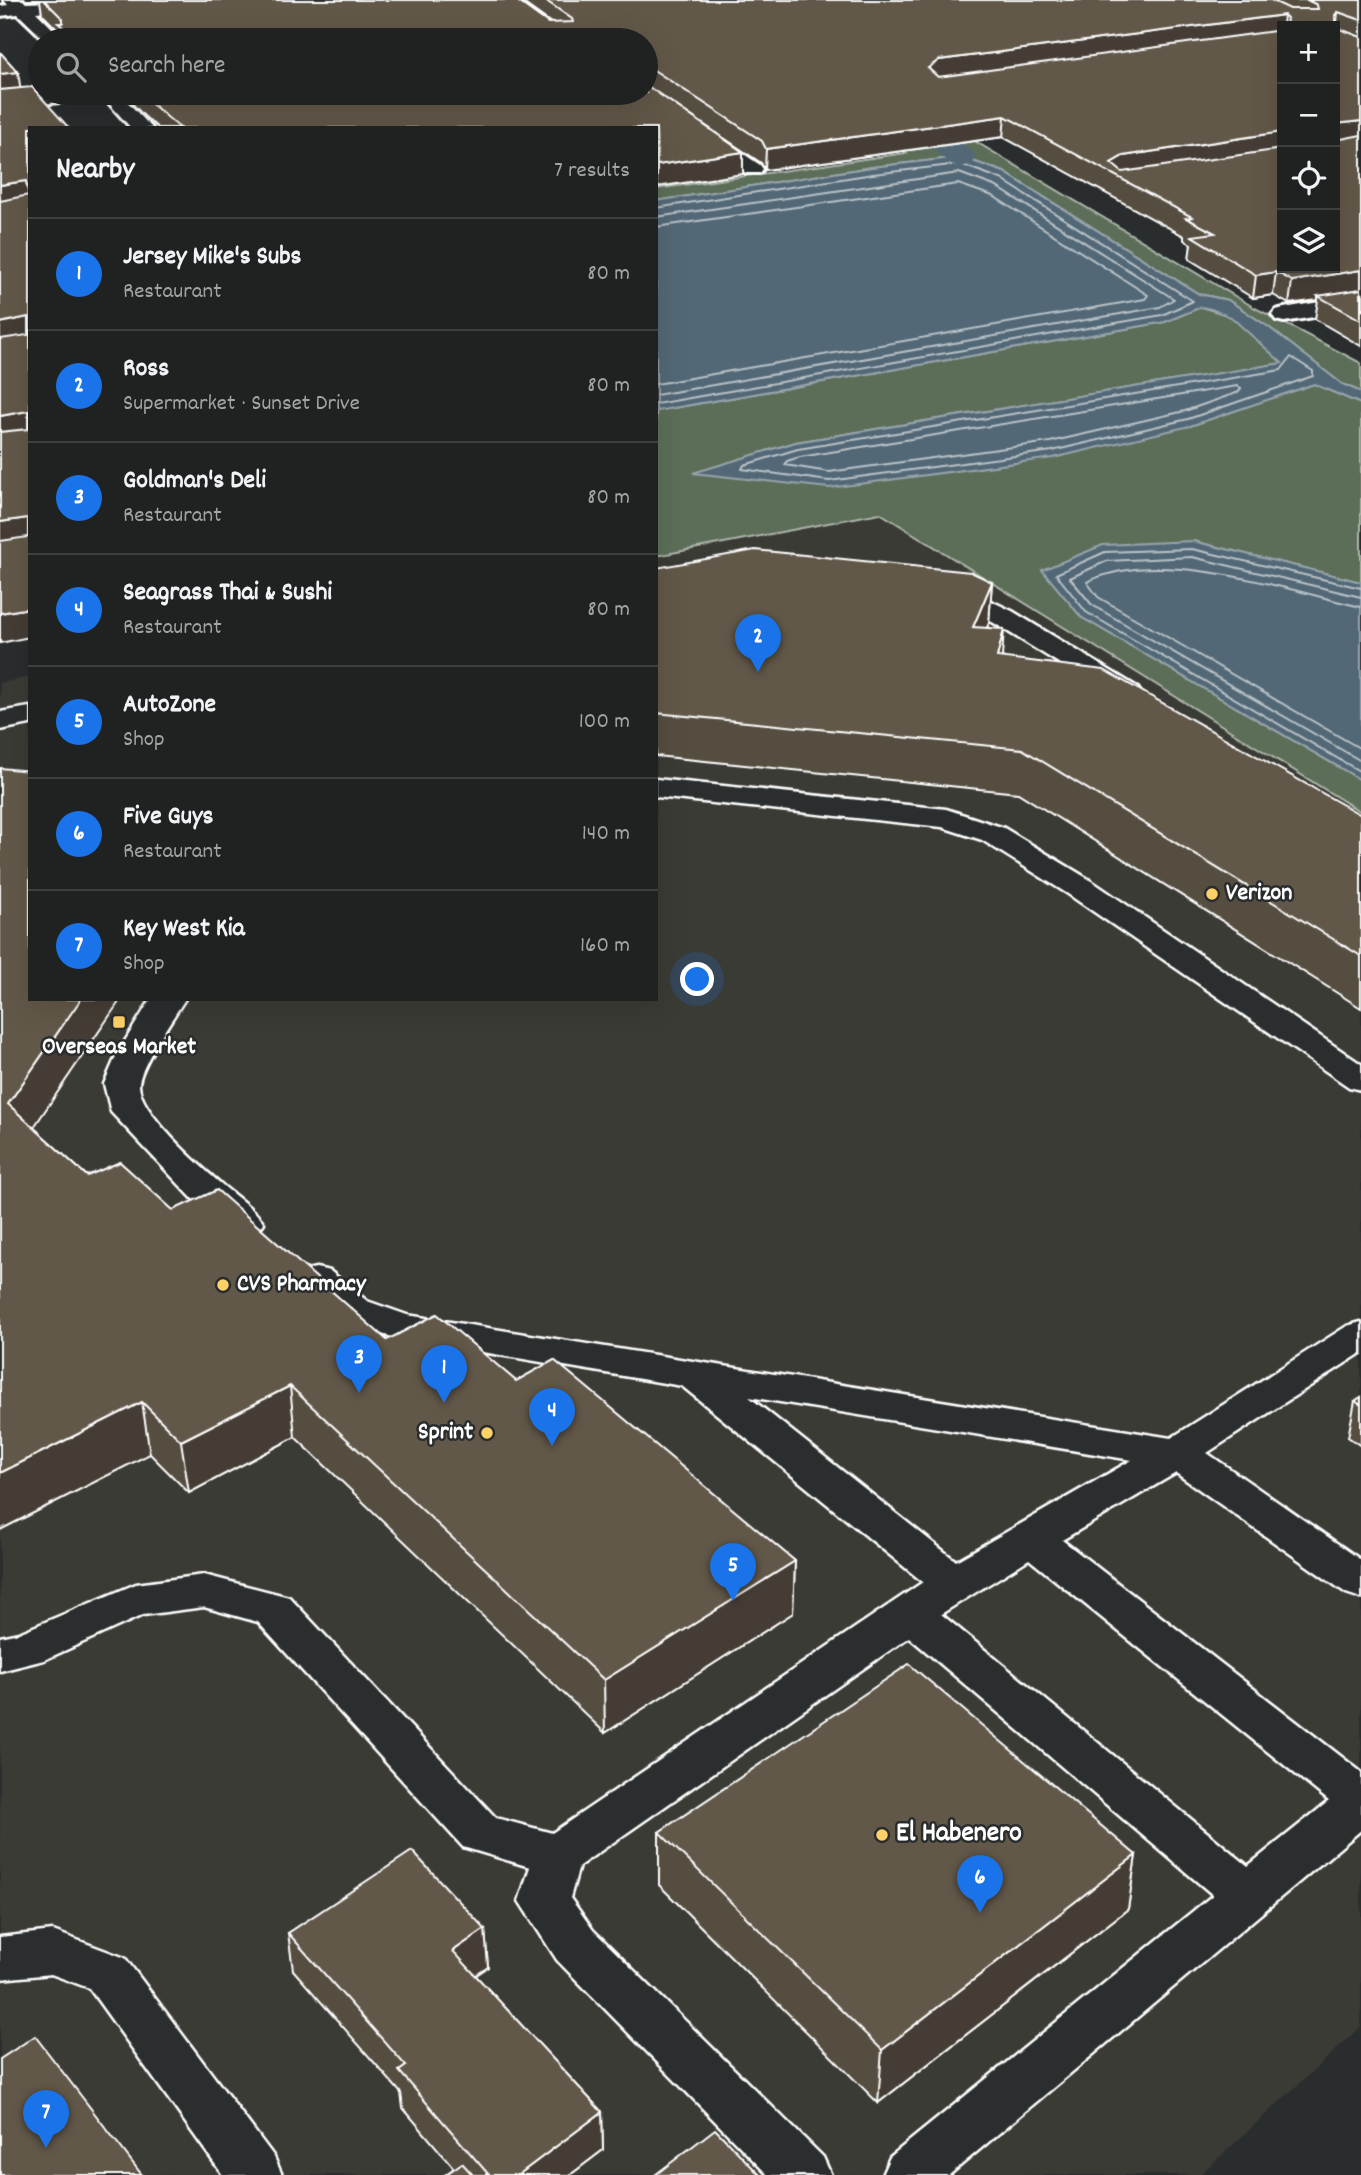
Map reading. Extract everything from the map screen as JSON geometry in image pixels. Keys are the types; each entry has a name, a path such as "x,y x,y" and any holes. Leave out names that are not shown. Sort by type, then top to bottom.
{"street":[{"path":"0,11 18,4 102,0"},
{"path":"18,4 43,28"},
{"path":"0,103 28,100"},
{"path":"120,105 140,126"},
{"path":"658,105 753,169"},
{"path":"658,129 688,125"},
{"path":"1284,315 1361,302"}],"lane":[{"path":"924,581 938,584 1003,617 1146,705"},
{"path":"0,721 28,715"},
{"path":"658,788 946,818 993,834 1079,887 1361,1080"},
{"path":"167,1001 134,1054 121,1084 129,1112 206,1191 353,1310 402,1327 1177,1453 1361,1583"},
{"path":"804,2175 575,1945 544,1901 558,1856 954,1583 1177,1453 1361,1335"},
{"path":"693,1374 954,1583"},
{"path":"909,2175 1361,1800 1031,1538"},
{"path":"0,1654 28,1648 136,1600 204,1591 273,1609 480,1833 558,1856"},
{"path":"910,1613 1248,1895"},
{"path":"0,1958 53,1952 107,1973 255,2175"}],"shaded area":[{"path":"880,513 1361,812 1361,2027 1200,2175 0,2175 0,683 28,677 28,1001 658,1001 658,556"}],"green space":[{"path":"657,0 820,49 1255,308 1361,363 1361,392 1342,384 1270,328 1228,300 1199,294 1004,172 961,157 872,167 658,201 658,189 906,153"},
{"path":"1201,307 1231,316 1283,363 796,442 695,473 1190,426 1314,384 1361,404 1361,582 1193,541 1081,617 1361,780 1361,812 880,513 658,556 658,411 1165,322"}],"water":[{"path":"961,157 1004,172 1199,294 1228,300 1270,328 1342,384 1361,392 1361,404 1314,384 1190,426 1053,458 829,488 693,473 796,442 1282,363 1231,317 1201,307 1165,322 658,411 658,201 872,167"},
{"path":"1193,541 1361,582 1361,780 1081,617 1042,570 1103,545"}],"building":[{"path":"44,0 516,0 548,23 573,22 545,0 1271,0 1290,9 1318,9 1317,5 1307,0 1361,0 1361,20 1338,12 1335,21 1287,21 1284,15 939,60 928,68 938,77 1277,31 1277,133 1123,156 1111,163 1122,172 1277,150 1277,273 1256,275 1192,236 1215,233 1186,218 1192,217 1005,116 766,149 762,141 658,73 658,28 64,28 58,23 63,23 63,19"},
{"path":"1340,29 1361,37 1361,121 1340,124"},
{"path":"0,52 18,72 0,74"},
{"path":"28,87 28,105 48,105 67,126 28,126 28,190 26,181 0,185 0,90"},
{"path":"658,93 743,152 658,165 658,126 178,126 153,105 658,105"},
{"path":"1361,135 1361,270 1292,281 1278,273 1340,273 1340,139"},
{"path":"28,195 28,317 0,323 0,201"},
{"path":"1361,289 1361,320 1318,296"},
{"path":"28,335 28,411 0,416 0,339"},
{"path":"28,429 28,518 0,522 0,432"},
{"path":"28,537 28,608 0,613 0,541"},
{"path":"755,550 971,572 992,582 973,627 1004,629 997,657 1104,670 1361,815 1361,956 1022,749 658,713 658,568"},
{"path":"0,768 28,771 28,1001 80,1001 8,1104 87,1176 120,1162 173,1210 217,1190 387,1340 437,1314 516,1381 554,1360 795,1561 604,1680 290,1386 181,1441 142,1402 0,1473"},
{"path":"909,1664 1136,1855 882,2050 659,1832"},
{"path":"412,1851 485,1929 453,1951 602,2112 518,2175 489,2175 399,2071 406,2066 288,1933"},
{"path":"35,2036 142,2175 0,2175 0,2059"},
{"path":"715,2129 760,2175 655,2175"},
{"path":"462,2163 473,2175 445,2175"}],"waterway":[{"path":"874,102 945,143 961,157"}],"place":[{"name":"Ross","path":"758,672"},
{"name":"Verizon","path":"1212,894"},
{"name":"Overseas Market","path":"119,1022"},
{"name":"CVS Pharmacy","path":"223,1285"},
{"name":"Goldman's Deli","path":"359,1393"},
{"name":"Jersey Mike's Subs","path":"444,1403"},
{"name":"Sprint","path":"487,1433"},
{"name":"Seagrass Thai & Sushi","path":"552,1446"},
{"name":"AutoZone","path":"733,1601"},
{"name":"El Habenero","path":"882,1835"},
{"name":"Five Guys","path":"980,1913"},
{"name":"Key West Kia","path":"46,2148"}]}
